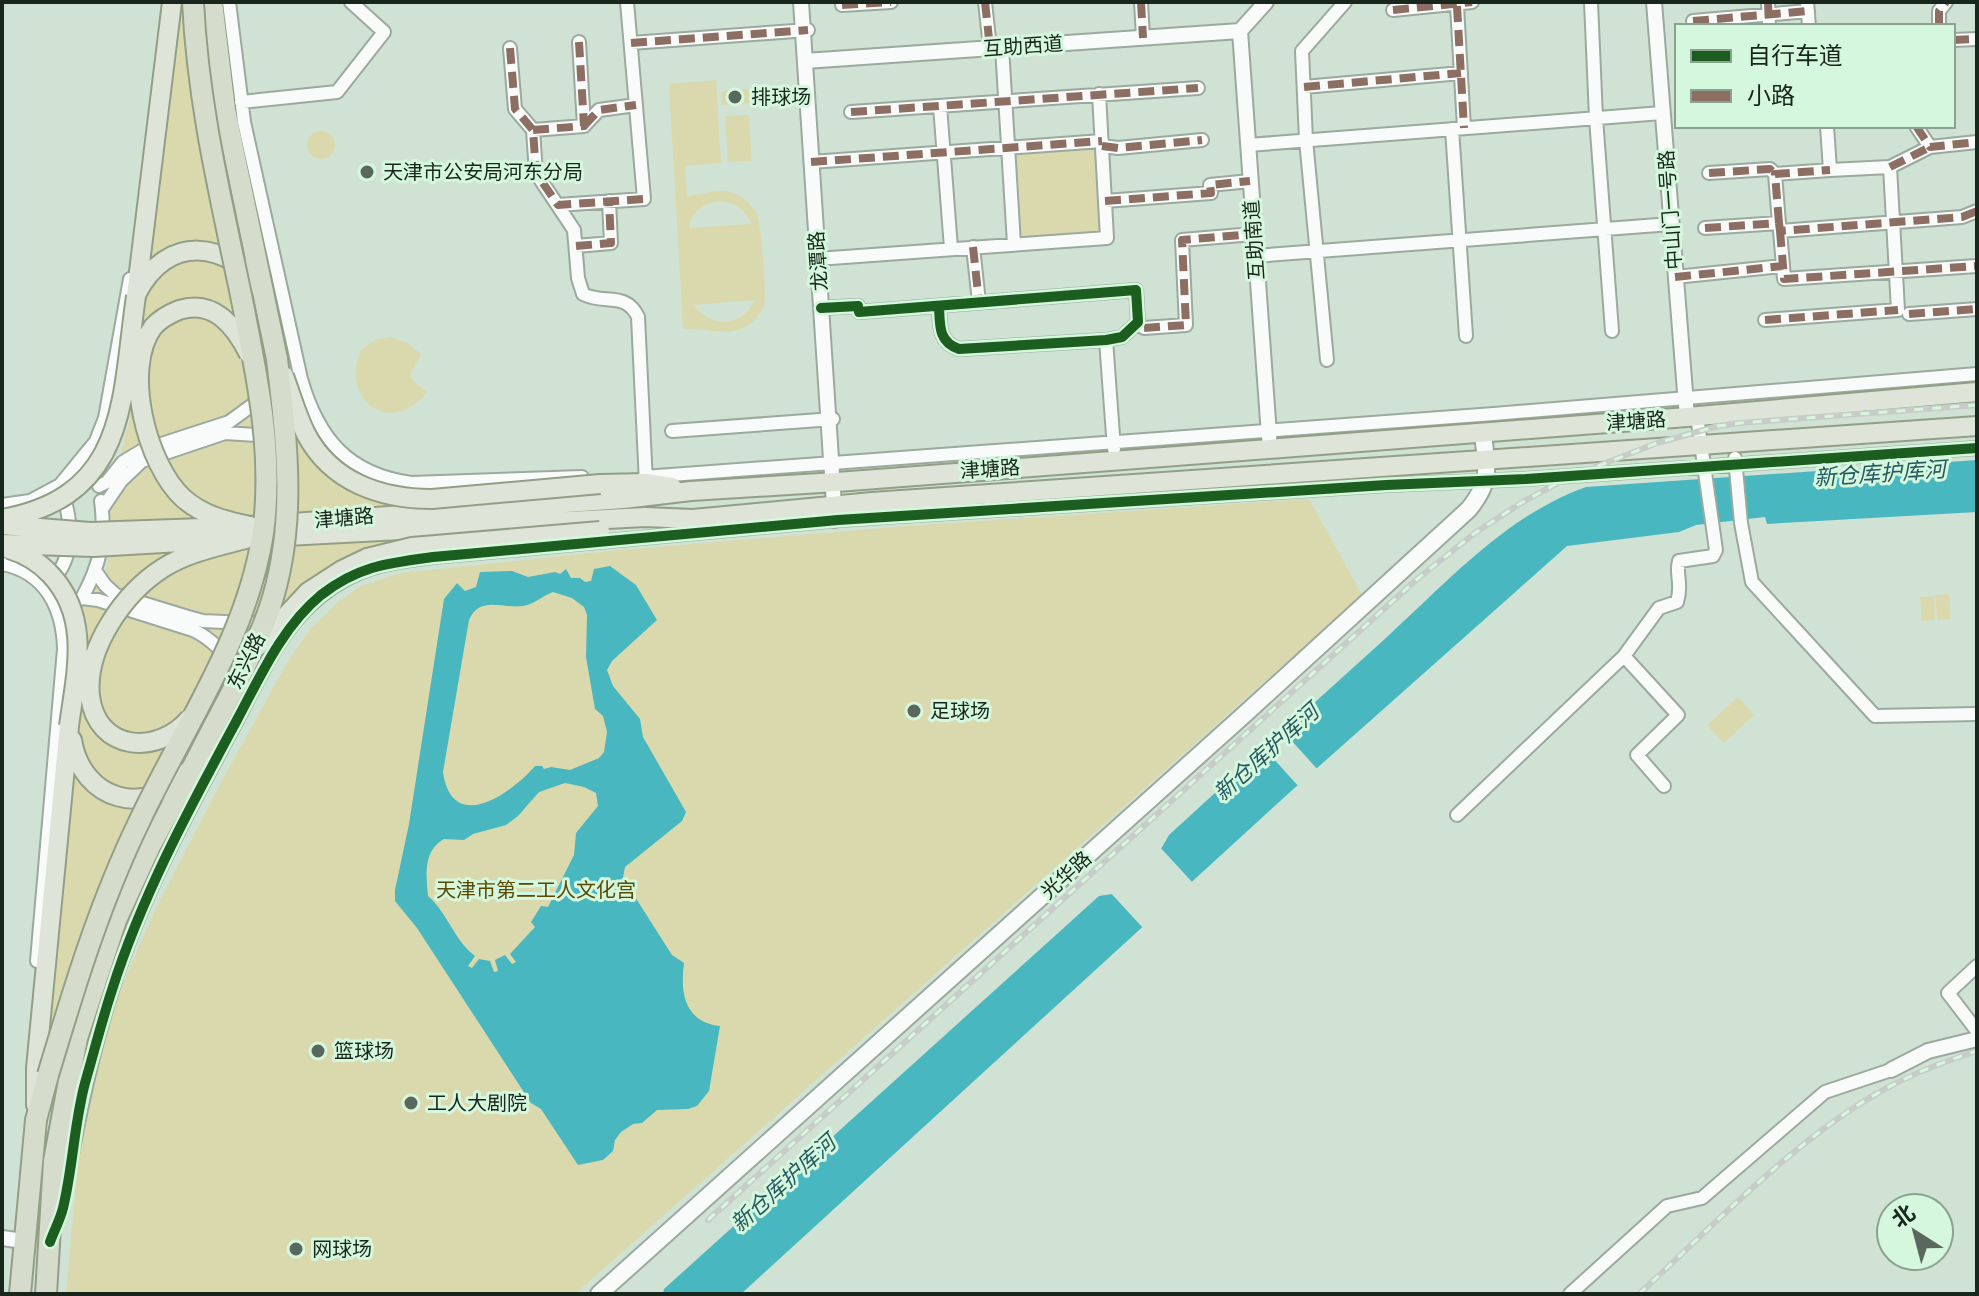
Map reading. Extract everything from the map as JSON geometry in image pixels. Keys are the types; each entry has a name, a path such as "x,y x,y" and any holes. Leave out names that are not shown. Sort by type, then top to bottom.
{"highway":[{"name":"东兴路","path":"46,1294 57,1079 98,914 142,815 197,710 246,603 263,531 266,442 254,363 203,114 193,2"},
{"name":"东兴路","path":"20,1294 36,1120 77,1038 116,920 150,846 248,657 273,596 287,526 287,459 277,359 264,292 253,270 225,110 212,2"}],"main road":[{"path":"2,522 34,512 74,491 101,459 120,415 172,2"},
{"path":"136,296 144,281 162,264 186,252 216,253 253,270"},
{"path":"250,532 210,516 183,498 169,483 157,462 148,435 140,377 143,350 153,328 172,313 190,307 209,310 226,319 239,334 254,363"},
{"path":"277,359 315,449 341,474 370,491 408,499 432,499 607,481 647,480 691,491"},
{"name":"津塘路","path":"2,545 94,547 691,491 835,482 1114,451 1270,440 1483,433 1977,392"},
{"name":"津塘路","path":"2,522 90,532 250,532 645,517 693,519 837,512 1485,459 1701,445 1735,454 1977,426"},
{"path":"1483,433 1487,480"},
{"name":"光华路","path":"599,1294 1420,556 1469,509 1487,480"},
{"path":"248,657 308,592 367,558 412,547 600,531 693,519"},
{"path":"197,710 176,732 152,744 118,738 101,724 92,705 91,682 95,658 117,613 151,577 179,560 250,532"},
{"path":"2,545 39,564 64,592 71,606 79,643 36,1068 36,1120"},
{"path":"69,726 78,761 88,778 101,789 125,798 160,793 181,778 196,761"}],"street":[{"path":"2,505 30,501 60,485 96,441 105,418 132,265 164,2"},
{"path":"229,2 253,172 301,379 315,419 331,443 344,456 371,472 411,483 607,481"},
{"path":"241,102 337,92 384,32 351,2"},
{"path":"558,205 644,199 627,2"},
{"name":"龙潭路","path":"804,2 837,512"},
{"path":"842,5 891,2"},
{"path":"985,2 1005,101 1014,244"},
{"path":"1141,2 1143,38"},
{"path":"1240,31 1266,2"},
{"path":"1327,360 1306,140 1302,51 1345,2"},
{"path":"1393,10 1457,6 1472,2"},
{"path":"1591,2 1612,331"},
{"name":"中山门一号路","path":"1654,2 1668,117 1671,224 1685,397 1692,416"},
{"path":"1939,24 1939,11 1946,2"},
{"path":"1457,6 1461,73 1459,241 1466,336"},
{"path":"1693,21 1768,14 1807,6"},
{"path":"631,43 805,30"},
{"name":"互助西道","path":"807,60 1240,31"},
{"name":"互助南道","path":"1240,31 1270,440"},
{"path":"1955,40 1977,39"},
{"path":"579,42 584,126"},
{"path":"510,48 515,109 533,130 536,173 574,230 578,278 583,294 627,302 638,317 647,480 834,463 1114,451 1106,340"},
{"path":"1304,87 1461,73"},
{"path":"851,112 1198,88"},
{"path":"819,258 1107,238 1099,94"},
{"path":"533,130 584,126 599,110 636,105"},
{"path":"940,106 951,248"},
{"path":"1248,145 1596,118 1668,117"},
{"path":"1827,128 1830,170"},
{"path":"1917,128 1930,147"},
{"path":"814,161 1008,147 1102,144 1118,148 1202,140"},
{"path":"1775,174 1890,167 1930,147 1977,142"},
{"path":"1765,320 1898,310 1890,167"},
{"path":"1709,173 1770,169 1775,174 1784,279 1977,266"},
{"path":"1105,201 1211,193 1210,185 1250,181"},
{"path":"576,246 611,243 609,201"},
{"path":"1705,228 1893,222 1962,217 1977,211"},
{"path":"1255,256 1671,224"},
{"path":"1144,328 1186,325 1182,240 1253,234"},
{"path":"973,247 979,302"},
{"path":"1675,277 1783,266"},
{"path":"823,308 858,306 859,312 1136,290 1138,322 1122,337 1106,340 959,349 944,340 939,306"},
{"path":"1909,314 1977,309"},
{"path":"1270,440 1685,397 1977,374"},
{"path":"99,486 107,482 123,462 143,450 229,422 270,393 301,379"},
{"path":"1457,815 1624,656 1659,608 1677,602 1681,588 1677,567 1679,561 1713,556 1716,550 1708,480 1692,416"},
{"path":"102,509 131,470 152,457 225,433 273,435 315,419"},
{"path":"672,431 830,419"},
{"path":"50,1242 62,1209 84,1088 112,989 173,840 291,626 311,604 337,584 368,568 384,563 837,512 1487,480 1705,466 1735,454 1977,448"},
{"path":"1735,454 1741,523 1752,582 1875,716 1977,714"},
{"path":"76,467 99,486 102,509 101,557 82,598"},
{"path":"44,588 60,573 68,557 69,512 60,485"},
{"path":"2,564 28,575 44,588 58,610 64,629 34,1003 41,1032"},
{"path":"96,572 116,595 188,617 203,621 235,620 291,626"},
{"path":"58,610 82,598 98,600 205,636 254,689"},
{"path":"1624,656 1678,715 1637,755 1664,786"},
{"path":"1977,966 1948,993 1977,1031"},
{"path":"1570,1294 1667,1206 1702,1198 1825,1092 1891,1070 1928,1051 1977,1039"},
{"path":"2,1238 24,1241"}],"green space":[{"path":"208,6 211,94 233,168 275,358 309,426 324,448 344,467 367,482 392,489 447,489 449,540 364,548 305,583 203,678 127,825 83,930 51,1031 84,670 87,622 81,602 107,567 110,540 108,485 119,460 130,418 133,359 159,203 177,9"},
{"path":"716,80 721,163 685,166 687,196 726,191 740,196 757,214 763,260 764,306 753,322 736,331 683,329 669,84","holes":["720,201 739,208 751,224 689,228 700,209","755,300 742,316 726,322 709,318 694,305"]},
{"name":"排球场","path":"749,89 750,103 722,105 721,91"},
{"path":"749,115 752,161 728,162 725,116"},
{"path":"321,131 331,135 335,145 331,155 321,159 311,155 307,145 311,135"},
{"path":"1097,144 1103,232 1019,238 1013,150"},
{"path":"392,337 407,343 421,354 410,375 427,392 413,405 398,412 384,412 372,407 363,397 357,384 356,368 361,350 377,339"},
{"name":"天津市第二工人文化宫","path":"1309,499 1362,595 575,1294 66,1294 81,1127 119,992 156,908 287,663 310,629 337,603 361,586 401,573 609,551 907,526"},
{"path":"1949,594 1951,619 1937,620 1935,595"},
{"path":"1934,596 1935,620 1922,621 1920,597"},
{"path":"1738,697 1754,715 1724,743 1707,725"}],"water":[{"name":"新仓库护库河","path":"1977,460 1977,512 1767,524 1765,517 1567,546 1289,793 741,1294 663,1294 664,1289 1099,896 1112,894 1161,849 1169,835 1479,552 1530,515 1586,487"},
{"path":"610,566 636,585 657,620 612,661 607,670 613,686 640,719 643,737 686,812 682,821 625,867 623,878 672,955 684,963 684,995 692,1012 699,1019 720,1026 709,1091 697,1106 657,1110 642,1123 633,1124 621,1132 615,1140 613,1151 603,1160 578,1165 541,1109 531,1103 417,928 395,901 395,890 409,824 444,599 457,583 465,591 476,587 480,572 512,571 528,577 555,572 560,574 566,569 571,578 580,578 585,582 591,581 594,569","holes":["553,592 572,598 584,607 587,615 586,657 595,709 603,716 607,732 604,752 599,758 570,770 535,766 498,797 470,805 458,802 449,791 443,772 469,620 474,612 485,605 523,606","565,783 596,793 598,806 576,833 574,855 548,907 541,906 531,922 535,927 510,954 516,962 512,964 505,955 495,960 498,971 494,972 490,961 479,959 472,968 468,966 475,956 428,896 427,864 432,850 444,839 464,840 473,834 506,825 539,792"]}],"pier":[{"path":"1282,730 1319,771 1300,788 1263,747"},
{"path":"1158,845 1193,883 1143,928 1108,890"}],"railway":[{"path":"708,1220 1416,580 1475,533 1521,503 1567,478 1657,443 1718,426 1977,405"},
{"path":"1639,1294 1758,1183 1822,1130 1898,1082 1977,1051"}],"marked path":[{"path":"842,5 891,2"},
{"path":"985,2 990,48"},
{"path":"1141,2 1143,38"},
{"path":"1393,10 1472,2"},
{"path":"1768,2 1769,24"},
{"path":"1939,24 1939,11 1946,2"},
{"path":"1457,6 1464,128"},
{"path":"1693,21 1808,11"},
{"path":"631,43 808,30"},
{"path":"1955,40 1977,39"},
{"path":"533,130 584,126 579,42"},
{"path":"510,48 515,109 533,130 536,173 558,205 644,199"},
{"path":"1304,87 1461,73"},
{"path":"851,112 1198,88"},
{"path":"584,126 599,110 636,105"},
{"path":"1917,128 1930,147 1977,142"},
{"path":"1102,146 1118,148 1202,140"},
{"path":"811,162 1102,141"},
{"path":"1890,167 1930,147"},
{"path":"1709,173 1770,169 1775,174"},
{"path":"1779,223 1775,174 1830,170"},
{"path":"1105,201 1211,193 1210,185 1250,181"},
{"path":"576,246 611,243 609,201"},
{"path":"1705,228 1779,223 1780,231 1962,217 1977,211"},
{"path":"1780,231 1783,266"},
{"path":"1144,328 1186,325 1182,240 1253,234"},
{"path":"973,247 979,302"},
{"path":"1675,277 1783,266 1784,279 1977,266"},
{"path":"1909,314 1977,309"},
{"path":"1765,320 1898,310"}],"cycle path":[{"path":"821,308 858,306 859,312 1136,290 1138,322 1122,337 1106,340 959,349 944,337 939,306"},
{"path":"50,1242 63,1208 81,1098 101,1024 152,886 283,637 321,595 361,572 433,557 838,520 1526,479 1977,448"}],"place":[{"name":"排球场","path":"735,97"},
{"name":"天津市公安局河东分局","path":"367,172"},
{"name":"足球场","path":"914,711"},
{"name":"篮球场","path":"318,1051"},
{"name":"工人大剧院","path":"411,1103"},
{"name":"网球场","path":"296,1249"}]}
